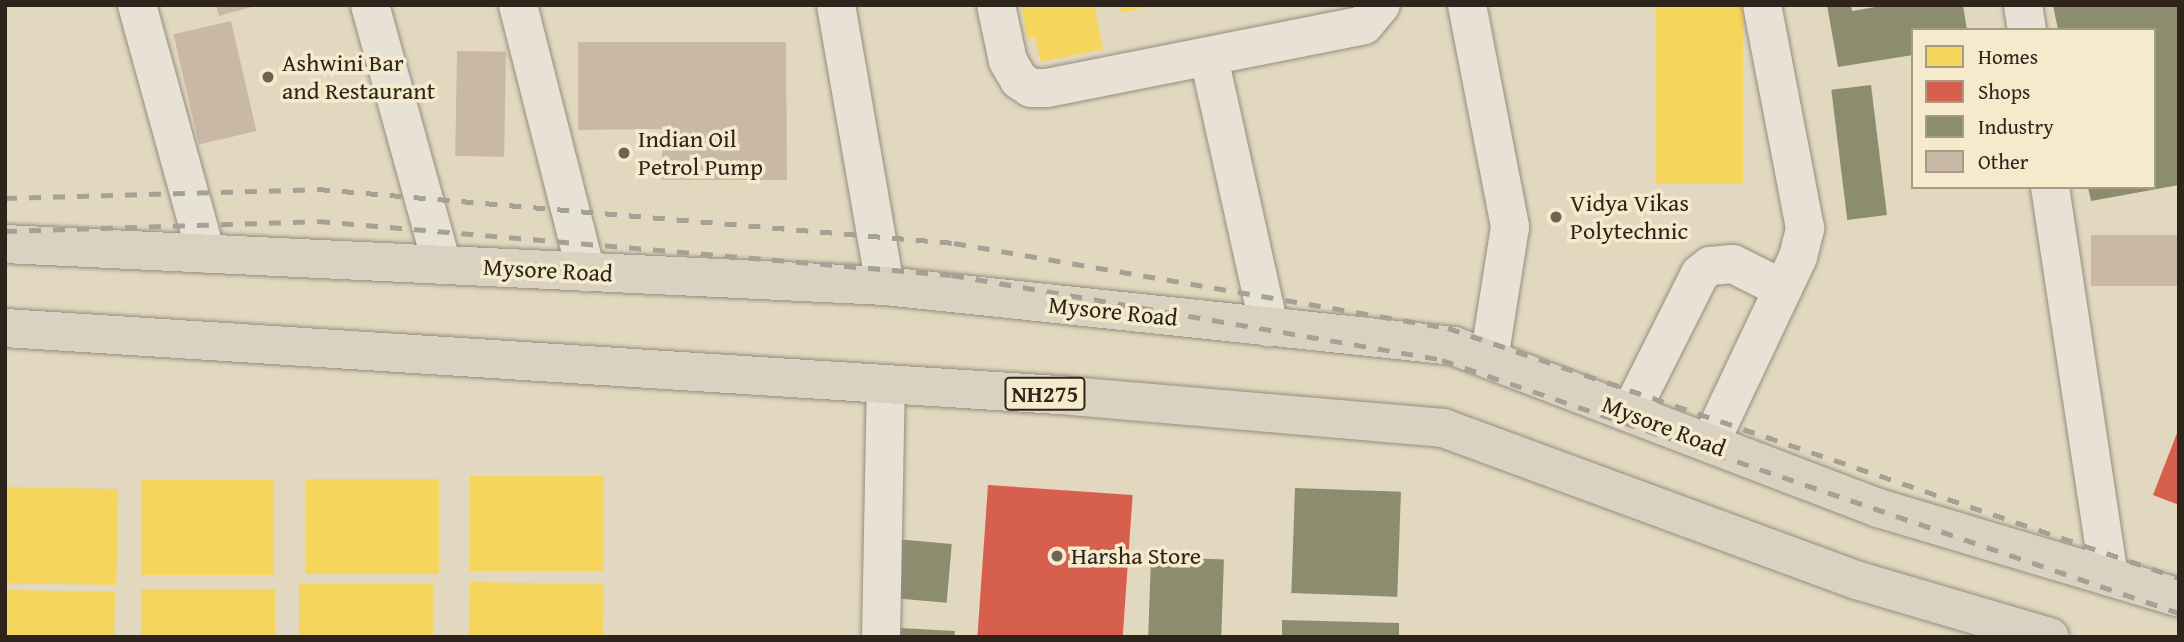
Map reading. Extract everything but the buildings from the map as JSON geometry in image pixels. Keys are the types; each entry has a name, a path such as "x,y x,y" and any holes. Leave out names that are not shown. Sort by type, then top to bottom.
{"highway":[{"name":"Mysore Road","path":"5,244 885,286 1454,346 1878,508 2179,598"},
{"name":"NH275","path":"5,328 1073,396 1443,428 1856,580 2050,637"}],"street":[{"path":"136,5 206,254"},
{"path":"370,5 442,265"},
{"path":"518,5 586,272"},
{"path":"835,5 885,286"},
{"path":"996,5 1008,61 1019,79 1031,88 1047,88 1209,58 1364,25 1381,5"},
{"path":"1467,5 1510,227 1489,359"},
{"path":"1710,443 1803,244 1805,228 1762,5"},
{"path":"2023,5 2027,28"},
{"path":"1209,58 1269,327"},
{"path":"2050,189 2109,577"},
{"path":"1630,413 1700,274 1710,266 1732,264 1783,289"},
{"path":"881,637 886,384"}],"railway":[{"path":"5,198 318,189 954,243 1448,328 2179,578"},
{"path":"5,231 318,221 952,275 1442,360 2179,613"}],"place":[{"name":"Ashwini Bar and Restaurant","path":"268,77"},
{"name":"Indian Oil Petrol Pump","path":"624,153"},
{"name":"Vidya Vikas Polytechnic","path":"1556,217"},
{"name":"Harsha Store","path":"1057,556"}]}
